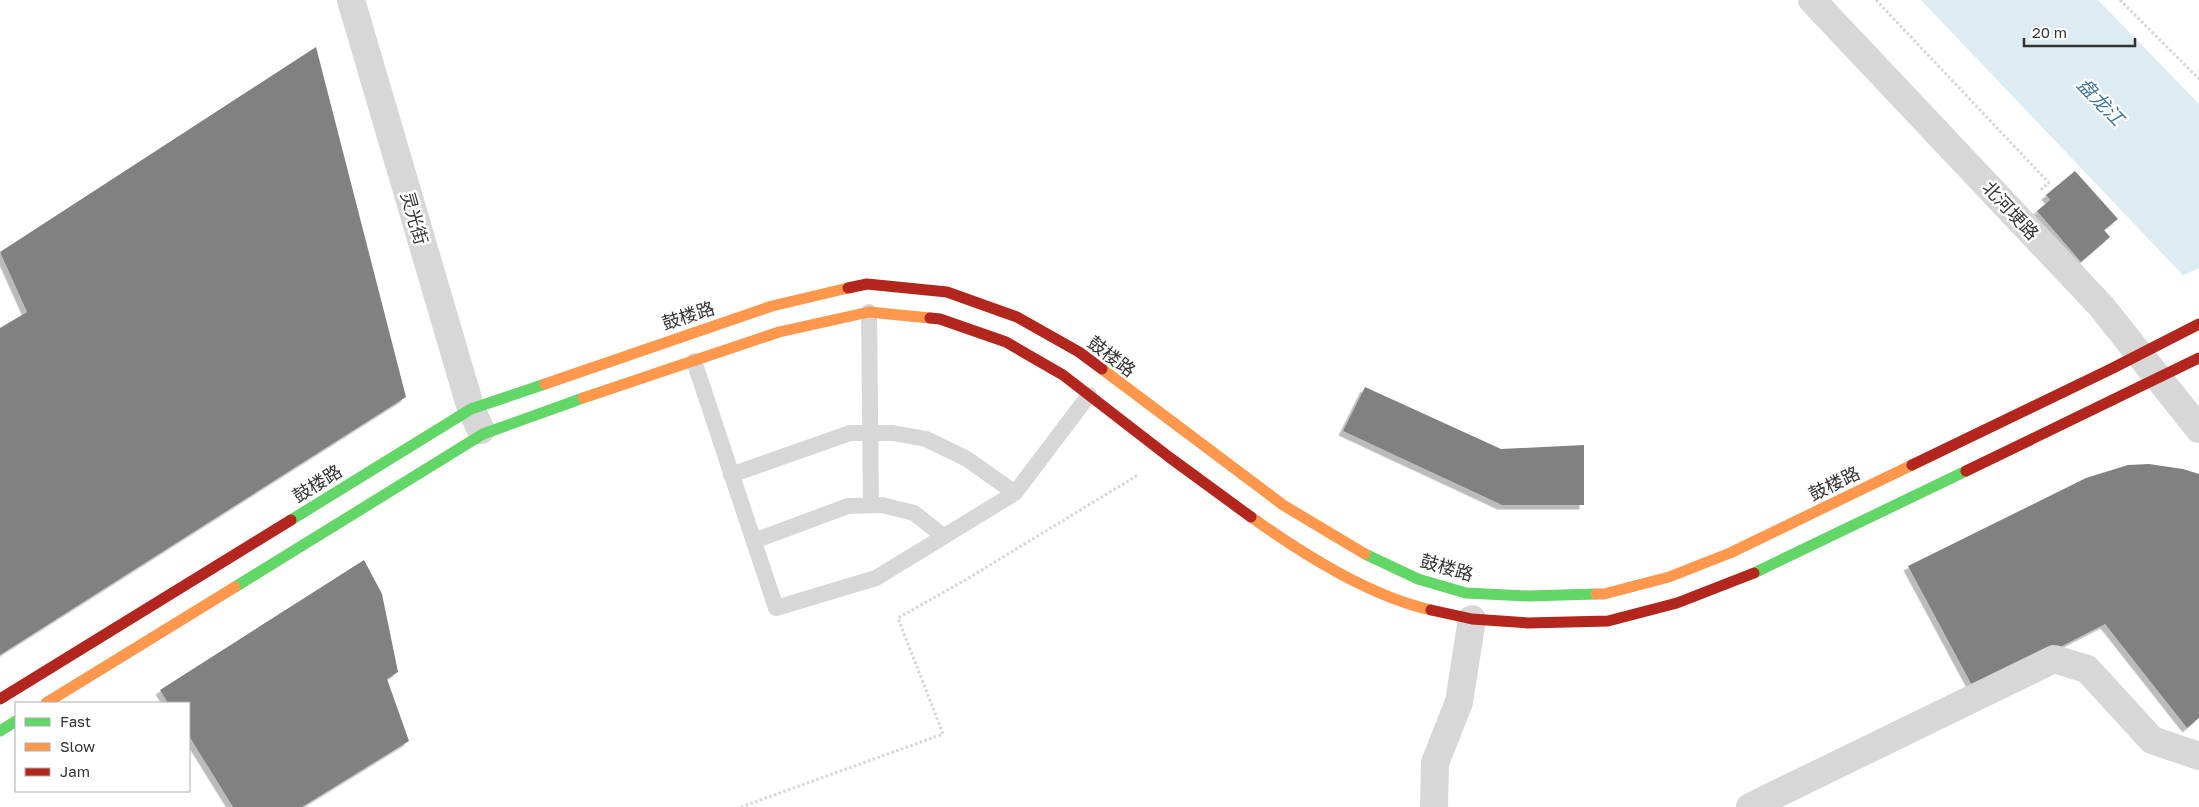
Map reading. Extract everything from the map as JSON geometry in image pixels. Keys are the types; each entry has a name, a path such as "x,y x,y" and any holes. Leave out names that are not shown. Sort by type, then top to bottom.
{"main road":[{"name":"鼓楼路","path":"0,699 471,409 772,306 867,284 947,292 1017,317 1079,352 1185,434 1283,505 1358,552 1418,579 1466,593 1528,596 1604,594 1669,577 1730,553 2199,324"},
{"path":"48,702 483,434 779,332 869,312 940,319 1006,342 1063,375 1169,457 1267,528 1345,576 1409,605 1472,619 1528,623 1608,621 1677,603 1741,579 2199,358"},
{"path":"0,732 15,723"}],"street":[{"name":"灵光街","path":"351,0 471,409 483,434"},
{"name":"北河埂路","path":"1812,0 2100,306 2199,429"},
{"path":"1434,807 1435,763 1459,702 1472,619"},
{"path":"1750,807 2054,658 2087,669 2152,740 2199,756"}],"lane":[{"path":"869,312 871,505"},
{"path":"694,361 776,608 876,578 1015,493 1089,395"},
{"path":"731,475 850,433 893,433 926,439 967,459 1015,493"},
{"path":"754,541 848,506 871,505 882,505 914,513 944,536"}],"path":[{"path":"2120,0 2199,80"},
{"path":"741,807 943,734 898,618 967,579 1169,457"}],"water":[{"name":"盘龙江","path":"1921,0 2098,0 2199,104 2199,292"}],"pier":[{"path":"2199,268 2199,294 2181,276"}],"building":[{"path":"316,47 406,397 0,655 0,328 27,312 0,252"},
{"path":"2075,171 2118,219 2104,230 2110,237 2081,262 2037,211 2050,200 2046,195"},
{"path":"1365,387 1501,449 1584,445 1584,505 1502,505 1343,431"},
{"path":"2149,464 2183,469 2199,474 2199,718 2187,728 2105,624 1975,691 1908,566 2086,478 2128,465"},
{"path":"364,560 382,594 398,672 387,679 409,741 302,807 233,807 190,738 190,702 167,702 160,690"}],"traffic: fast":[{"path":"291,520 471,409 545,384"},
{"path":"235,587 483,434 583,398"},
{"path":"1754,573 1966,471"},
{"path":"1365,554 1418,579 1466,593 1528,596 1596,594"},
{"path":"0,731 15,722"}],"traffic: slow":[{"path":"545,384 772,306 848,288"},
{"path":"583,398 779,332 869,312 930,318"},
{"path":"1102,369 1283,505 1365,554"},
{"path":"1596,594 1604,594 1669,577 1730,553 1912,465"},
{"path":"1251,517 1337,572 1384,595 1431,610"},
{"path":"48,702 235,587"}],"traffic: jam":[{"path":"848,288 867,284 947,292 1017,317 1079,352 1102,369"},
{"path":"930,318 940,319 1006,342 1063,375 1169,457 1251,517"},
{"path":"1912,465 2111,369 2199,324"},
{"path":"1966,471 2199,358"},
{"path":"0,699 291,520"},
{"path":"1431,610 1472,619 1528,623 1608,621 1677,603 1754,573"}]}
